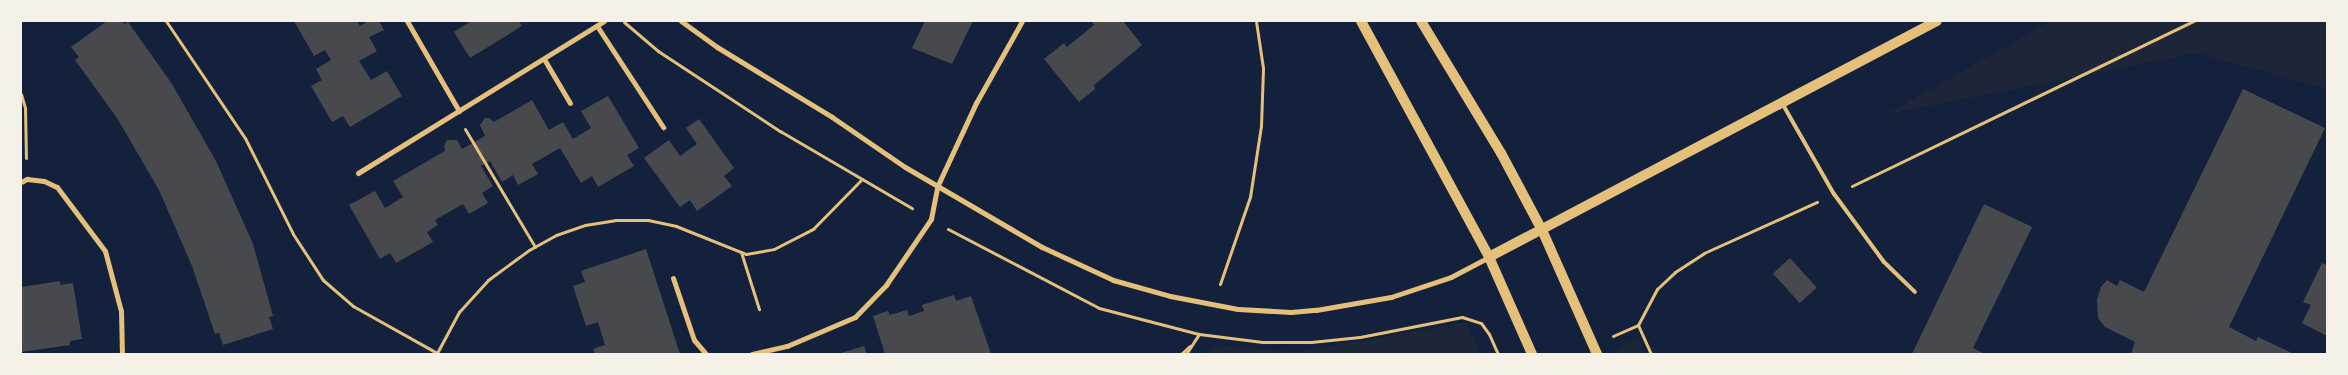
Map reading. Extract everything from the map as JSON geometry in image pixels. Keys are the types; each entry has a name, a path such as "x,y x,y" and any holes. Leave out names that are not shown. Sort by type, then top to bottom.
{"main road":[{"path":"1361,21 1489,257 1532,354"},
{"path":"1421,21 1501,152 1542,230 1597,354"},
{"path":"1489,257 1937,21"}],"street":[{"path":"407,21 458,112"},
{"path":"358,173 604,21"},
{"path":"681,21 717,47 832,117 937,187 1042,247 1113,280 1170,296 1238,309 1291,312 1391,298 1451,276 1489,257"},
{"path":"752,354 787,346 855,317 886,285 931,219 937,187 976,103 1019,22"},
{"path":"597,26 663,127"},
{"path":"544,59 570,103"},
{"path":"21,182 27,179 44,181 57,188 105,250 121,311 122,354"},
{"path":"673,278 694,340 706,354"}],"lane":[{"path":"1782,103 1834,194 1884,262 1915,292"}],"path":[{"path":"166,21 245,138 293,234 323,280 354,306 437,353 459,312 488,280 535,246 556,235 585,225 615,220 648,220 676,226 746,254 774,249 813,230 862,179"},
{"path":"624,21 658,50 780,131 962,238 1100,308 1199,334 1262,342 1311,342 1360,337 1462,317 1481,323 1489,334 1498,354"},
{"path":"1219,286 1250,197 1260,126 1263,68 1256,21"},
{"path":"1609,338 1638,324 1657,289 1675,272 1704,252 1834,194 2194,21"},
{"path":"21,94 25,117 27,179"},
{"path":"458,112 535,246"},
{"path":"741,252 759,309"},
{"path":"1638,324 1651,354"},
{"path":"1186,354 1199,334"},
{"path":"1181,354 1196,340"},
{"path":"427,348 428,354"}],"shaded area":[{"path":"2051,21 2327,21 2327,89 2196,53 1887,114"},
{"path":"1466,322 1480,354 1204,354 1220,346 1298,352"},
{"path":"1639,338 1645,354 1619,354 1617,348"}],"building":[{"path":"107,21 122,21 124,24 128,22 172,84 216,161 253,244 273,316 269,317 273,329 223,345 219,333 215,334 192,266 159,190 117,118 75,60 79,57 71,47"},
{"path":"294,21 357,21 360,26 368,21 379,21 384,30 369,37 377,51 359,61 371,80 387,71 402,96 350,127 343,116 332,122 311,86 322,80 316,69 331,60 325,50 314,56"},
{"path":"471,21 519,21 522,26 470,58 454,32"},
{"path":"925,21 973,21 952,64 912,48"},
{"path":"1091,21 1123,21 1142,45 1094,85 1095,89 1079,102 1044,59 1064,43 1067,47 1094,25"},
{"path":"2243,89 2325,128 2229,327 2256,341 2258,337 2294,354 2131,354 2135,342 2105,327 2098,318 2097,299 2101,287 2107,280 2117,286 2120,280 2144,292"},
{"path":"608,96 639,148 627,155 634,166 598,187 592,176 581,183 560,148 532,164 538,174 518,185 513,175 502,182 490,161 481,166 493,186 482,193 488,203 469,214 463,204 435,220 438,225 427,232 433,242 396,263 390,253 380,259 349,205 375,191 385,208 403,197 393,181 445,151 444,146 447,140 457,140 462,149 485,136 480,125 485,118 489,118 494,122 532,100 549,130 563,122 573,139 591,128 581,111"},
{"path":"699,119 734,168 724,176 732,186 697,211 690,200 680,207 644,158 669,140 680,156 697,144 686,128"},
{"path":"1984,204 2032,227 1973,348 1985,354 1912,354"},
{"path":"646,249 680,354 595,354 593,349 605,345 598,322 586,326 573,286 585,282 581,271"},
{"path":"1790,258 1817,288 1800,303 1773,273"},
{"path":"2322,263 2327,265 2327,336 2302,323 2311,305 2303,302"},
{"path":"60,281 60,285 73,283 82,339 70,341 70,345 21,352 21,287"},
{"path":"954,295 956,301 971,296 991,354 885,354 873,316 888,311 890,315 907,310 909,316 924,311 922,305"},
{"path":"864,346 867,354 841,354 841,353"}]}
